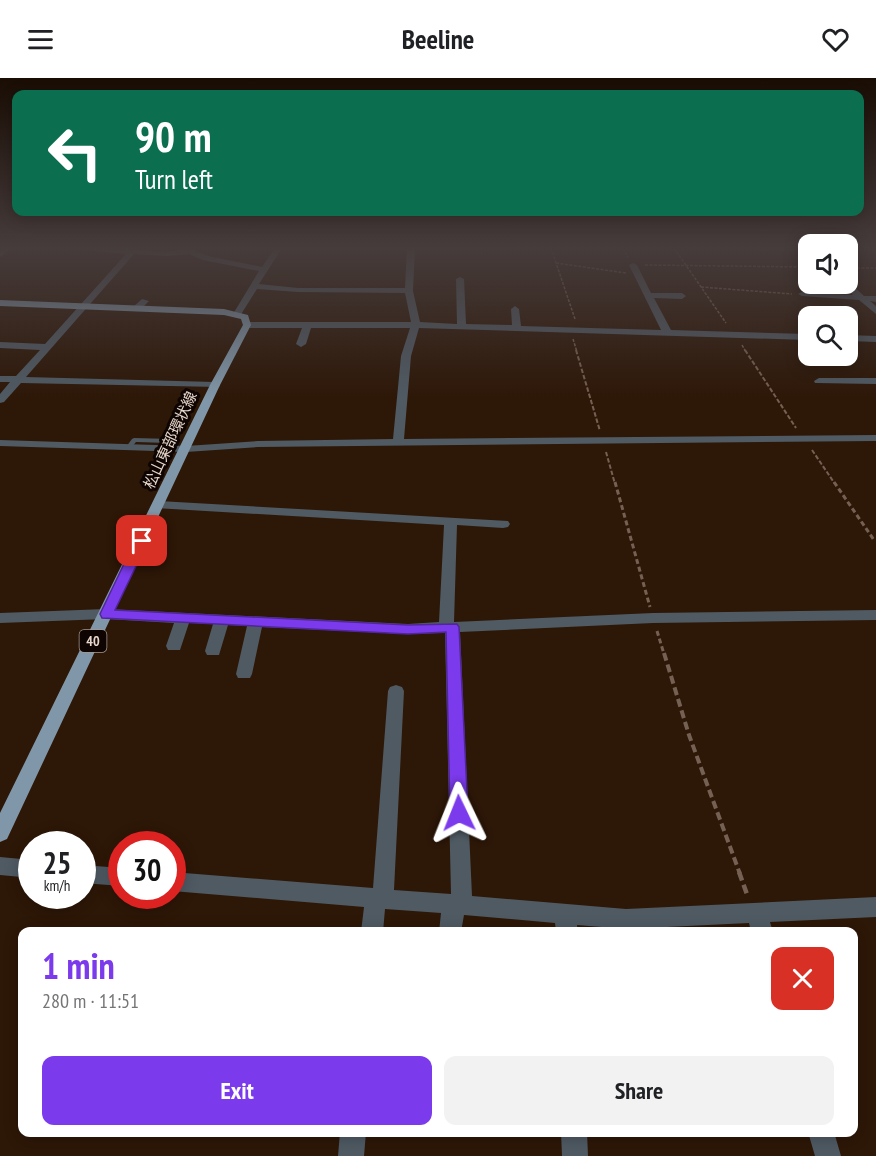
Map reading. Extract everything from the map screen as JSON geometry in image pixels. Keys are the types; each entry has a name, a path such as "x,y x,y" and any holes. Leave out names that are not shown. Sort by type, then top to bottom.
{"main road":[{"path":"0,303 237,314 245,317 247,325"},
{"name":"松山東部環状線","path":"0,833 215,385 247,325"}],"street":[{"path":"0,400 91,298"},
{"path":"237,314 247,298"},
{"path":"293,303 295,298"},
{"path":"398,442 403,378 415,325 410,298"},
{"path":"461,298 462,326"},
{"path":"649,298 667,332"},
{"path":"855,298 876,299"},
{"path":"863,299 876,311"},
{"path":"136,309 145,301"},
{"path":"514,309 517,328"},
{"path":"247,325 462,326 735,334 798,338"},
{"path":"301,344 308,325"},
{"path":"858,338 876,339"},
{"path":"0,345 47,347"},
{"path":"0,379 215,385"},
{"path":"819,381 876,381"},
{"path":"0,442 186,449 258,444 876,438"},
{"path":"159,505 503,524"},
{"path":"451,522 449,628 457,905 451,927"},
{"path":"0,618 106,614 408,629 653,618 876,615"},
{"path":"174,646 183,619"},
{"path":"213,651 222,621"},
{"path":"244,674 256,622"},
{"path":"373,927 379,899 396,691"},
{"path":"0,867 18,868"},
{"path":"186,882 457,905 566,923 626,920 759,922 876,908"},
{"path":"351,1156 353,1137"},
{"path":"574,1137 575,1156"},
{"path":"822,1137 828,1156"}],"path":[{"path":"566,298 603,441 689,735 743,888 759,922"},
{"path":"709,298 735,334"}],"route":[{"path":"142,541 106,614 408,629 453,627 459,813"}]}
